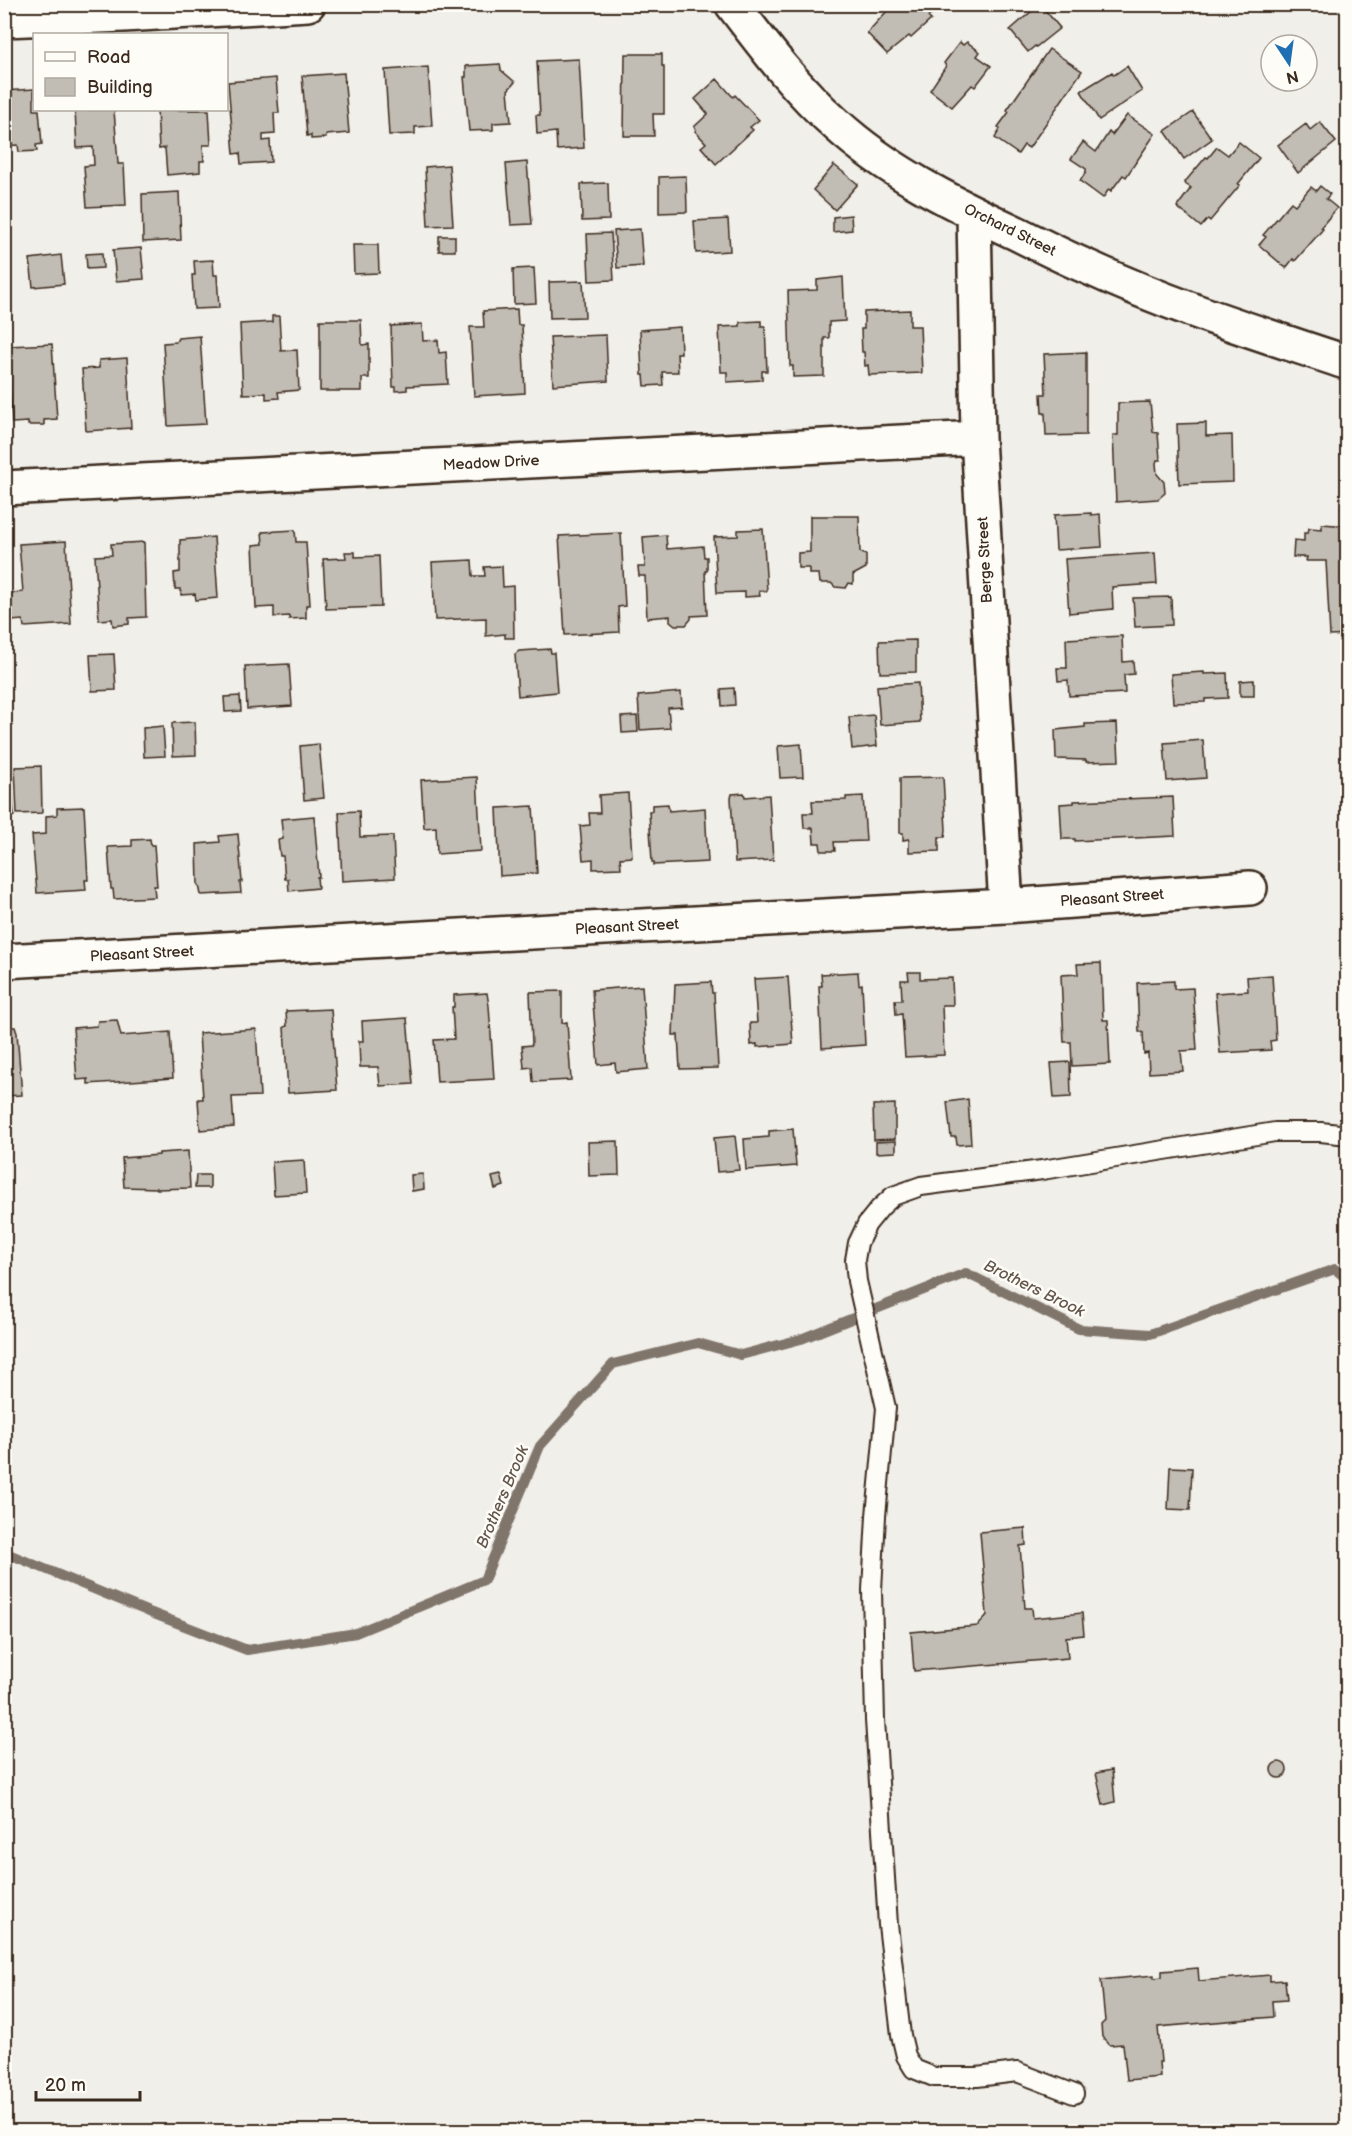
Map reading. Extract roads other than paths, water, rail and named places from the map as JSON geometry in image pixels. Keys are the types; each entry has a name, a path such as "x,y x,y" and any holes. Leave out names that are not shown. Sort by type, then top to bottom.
{"street":[{"path":"4,20 308,4"},
{"name":"Orchard Street","path":"732,4 795,83 836,125 870,152 905,175 974,213 1093,270 1239,326 1347,363"},
{"name":"Berge Street","path":"974,213 978,438 1006,906"},
{"name":"Meadow Drive","path":"4,488 978,438"},
{"name":"Pleasant Street","path":"4,961 1006,906 1250,888"}],"lane":[{"path":"1074,2094 1017,2072 977,2077 934,2077 914,2069 906,2056 901,2035 888,1926 876,1720 872,1590 886,1408 857,1281 855,1260 858,1243 867,1224 893,1196 921,1186 1042,1170 1275,1132 1321,1132 1347,1135"}],"waterway":[{"name":"Brothers Brook","path":"4,1552 247,1650 356,1633 484,1580 540,1446 613,1364 698,1343 741,1355 801,1339 966,1273 1079,1329 1150,1334 1335,1269 1348,1280"}]}
